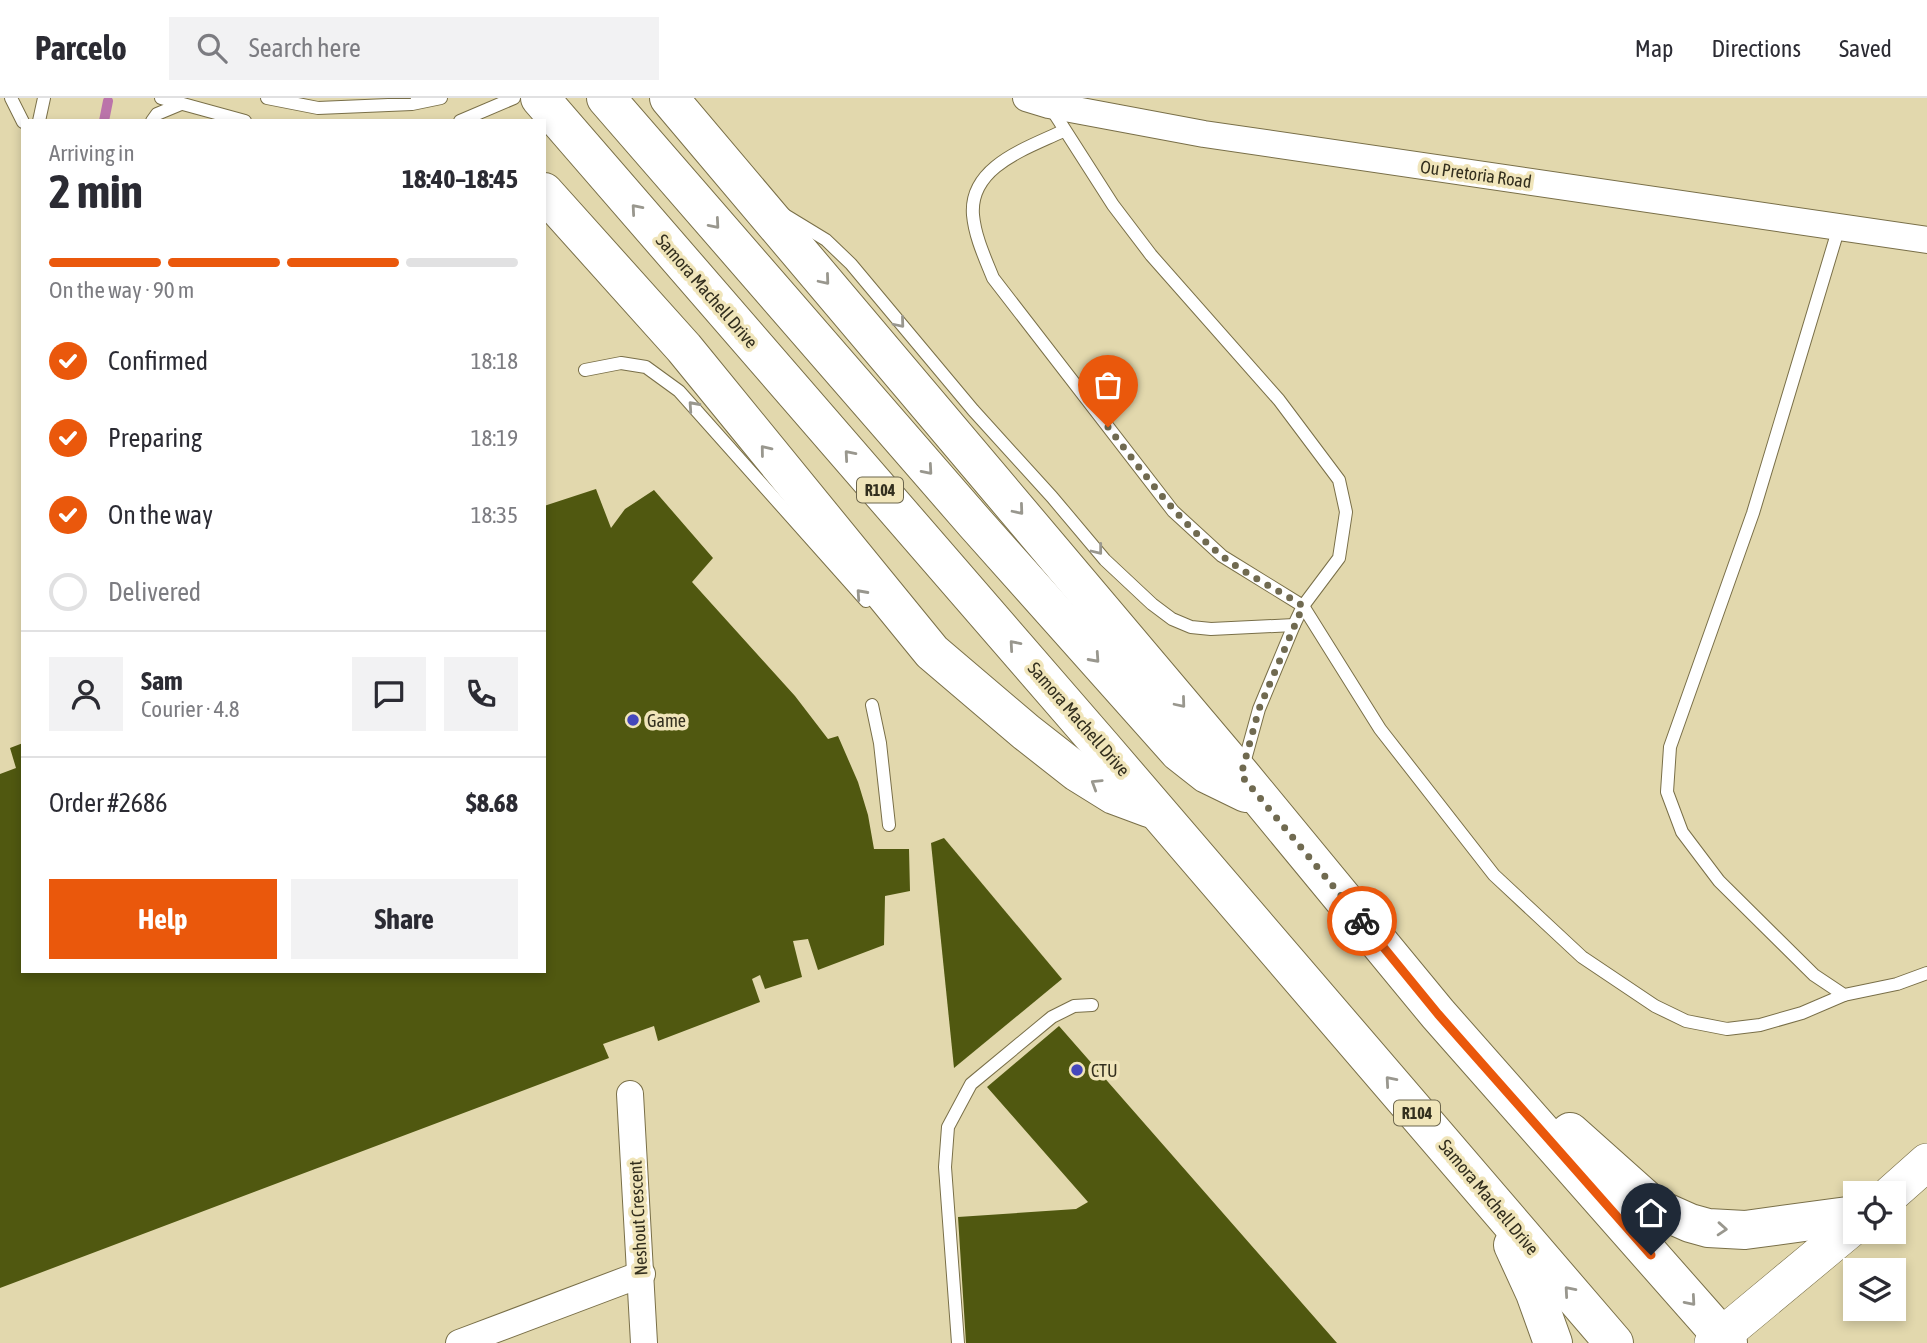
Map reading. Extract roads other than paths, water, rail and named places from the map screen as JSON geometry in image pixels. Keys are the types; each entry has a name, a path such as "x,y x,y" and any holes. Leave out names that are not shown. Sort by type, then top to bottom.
{"main road":[{"name":"Samora Machell Drive","path":"540,98 1158,811 1614,1343"},
{"path":"606,98 975,523 1179,752 1207,774 1252,788"},
{"path":"669,98 758,200 1252,788 1438,1014 1721,1341 1843,1235"},
{"path":"546,194 684,348 932,652 1077,772 1114,796 1158,811"},
{"path":"1438,1014 1654,1207 1707,1228 1745,1230 1843,1217"},
{"path":"1906,1181 1927,1162"},
{"path":"1492,1200 1535,1293 1553,1343"}],"street":[{"name":"Ou Pretoria Road","path":"1037,102 1204,134 1927,240"},
{"name":"Neshout Crescent","path":"630,1094 644,1343"},
{"path":"459,1343 642,1274"}],"lane":[{"path":"11,98 22,119"},
{"path":"39,119 44,98"},
{"path":"161,98 237,119"},
{"path":"267,98 318,108 412,104 440,98"},
{"path":"465,119 514,98"},
{"path":"1037,102 1063,131 1112,205 1151,254 1279,400 1339,480 1346,512 1339,558 1303,606 1259,709 1252,788"},
{"path":"153,119 157,114 181,104"},
{"path":"1063,131 996,165 984,180 974,200 973,216 979,242 993,278 1174,511 1222,556 1303,606 1381,729 1494,875 1582,957 1655,1006 1686,1021 1727,1029 1760,1025 1802,1013 1844,995 1897,984 1927,973"},
{"path":"758,200 826,240 851,264 973,410 1105,560 1152,604 1172,619 1191,627 1211,629 1294,625"},
{"path":"1839,227 1753,513 1670,747 1667,792 1682,832 1719,881 1814,975 1844,995"},
{"path":"584,370 621,363 646,367 679,391 878,612"},
{"path":"897,631 932,652"},
{"path":"872,705 880,743 889,825"},
{"path":"958,1343 945,1167 948,1127 971,1084 1052,1017 1074,1006 1092,1005"}],"waterway":[{"path":"104,119 108,101"}],"place":[{"name":"Game","path":"633,720"},
{"name":"CTU","path":"1077,1070"}]}
